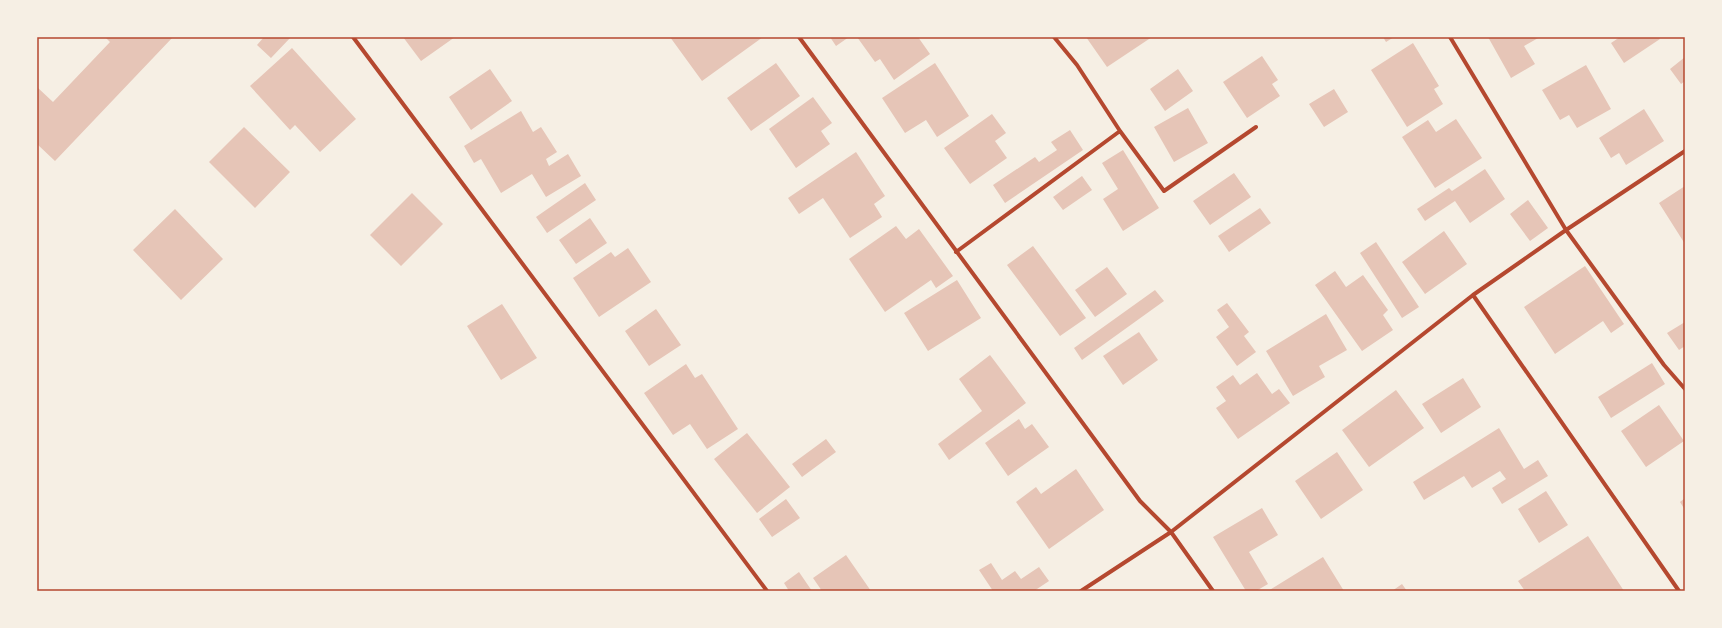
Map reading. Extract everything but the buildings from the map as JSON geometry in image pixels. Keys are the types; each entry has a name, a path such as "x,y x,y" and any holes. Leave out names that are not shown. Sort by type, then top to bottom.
{"street":[{"path":"353,37 767,591"},
{"path":"799,37 1140,501 1171,532 1213,591"},
{"path":"1054,37 1076,65 1120,131 1164,191 1256,127"},
{"path":"1450,37 1566,230 1664,365 1685,389"},
{"path":"956,252 1120,131"},
{"path":"1081,591 1171,532 1473,295 1566,230 1685,151"},
{"path":"1473,295 1679,591"}]}
